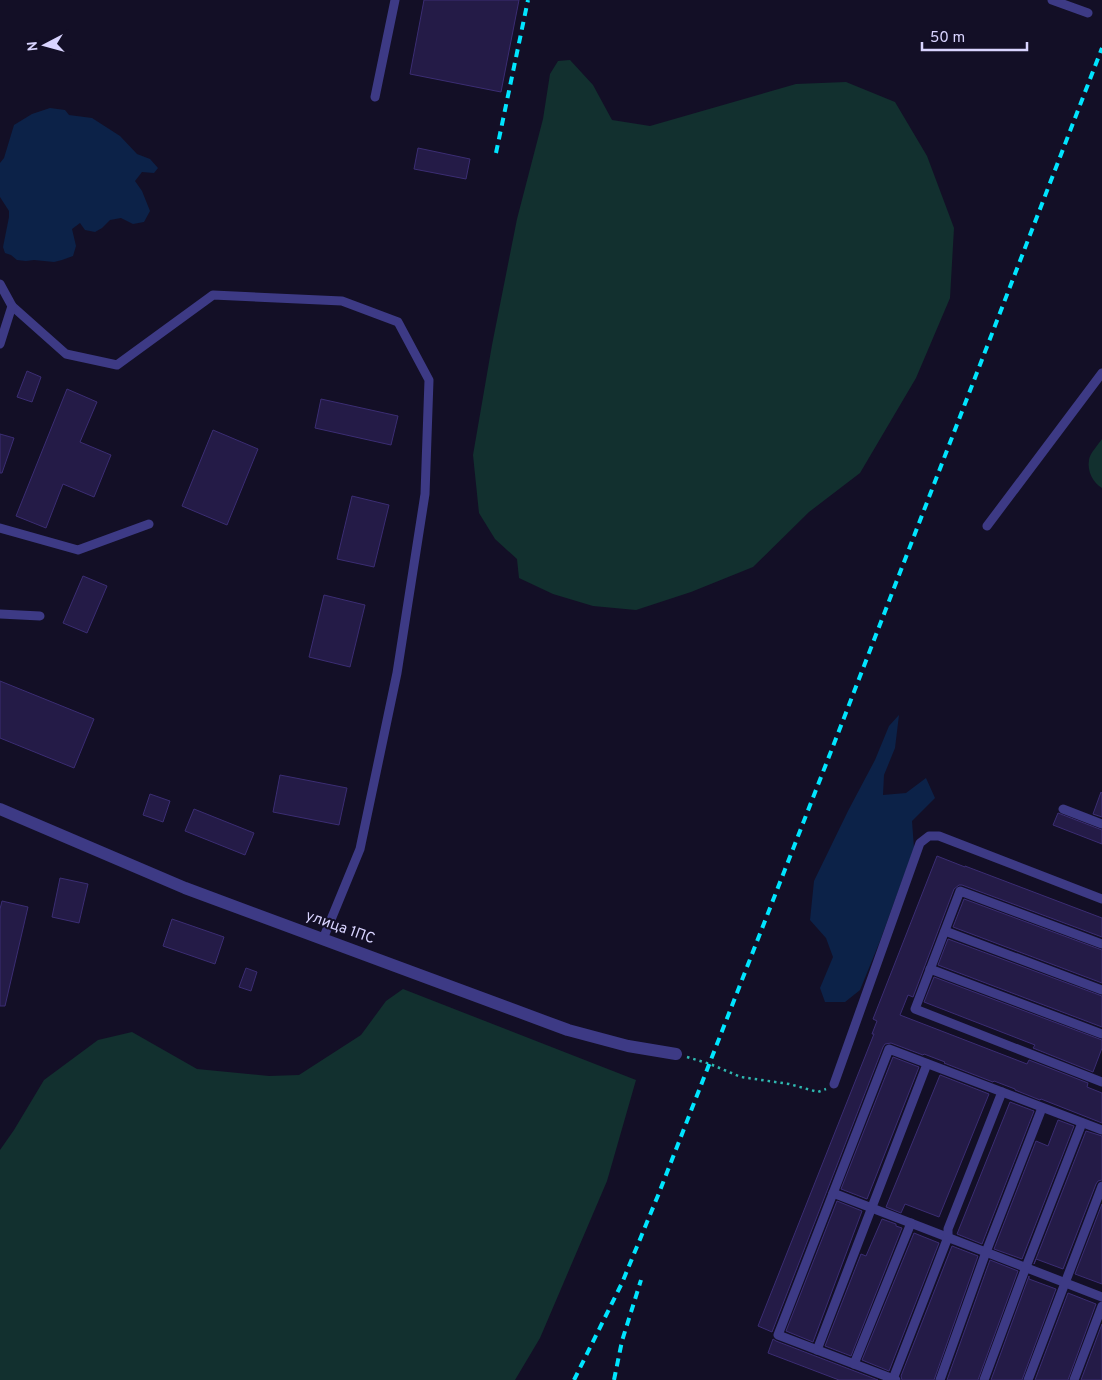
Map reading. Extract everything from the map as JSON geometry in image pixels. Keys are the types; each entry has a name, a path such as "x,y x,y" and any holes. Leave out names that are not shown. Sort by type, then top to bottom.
{"street":[{"name":"улица 1ПС","path":"0,809 185,888 568,1030 628,1046 676,1054"}],"lane":[{"path":"375,97 395,0"},
{"path":"1052,0 1088,13"},
{"path":"0,284 12,306 66,354 117,365 214,295 342,301 398,322 429,380 425,494 397,672 360,849 323,939"},
{"path":"0,344 12,306"},
{"path":"988,526 1102,373"},
{"path":"0,528 78,550 149,524"},
{"path":"0,614 40,616"},
{"path":"1064,809 1102,824"},
{"path":"834,1084 920,844 929,836 939,836 1102,899"},
{"path":"1101,1079 915,1009 960,890 1102,944"},
{"path":"945,931 1102,990"},
{"path":"930,969 1102,1034"},
{"path":"1002,1092 948,1228 948,1237 894,1379 778,1335 889,1049 1102,1130"},
{"path":"817,1350 927,1064"},
{"path":"940,1380 986,1252 1042,1108"},
{"path":"984,1380 1082,1123"},
{"path":"1028,1380 1102,1186"},
{"path":"833,1193 1102,1297"},
{"path":"854,1364 911,1223"},
{"path":"1074,1380 1102,1306"}],"path":[{"path":"676,1054 710,1064 741,1077 789,1084 818,1092 834,1084"}],"green space":[{"path":"570,60 593,85 612,120 650,126 796,84 846,82 895,102 927,156 954,228 950,298 916,378 860,473 809,512 753,567 691,592 636,610 593,606 553,594 519,578 517,559 495,539 479,513 473,455 517,219 543,119 550,74 558,61"},
{"path":"1102,439 1102,488 1091,476 1089,460"},
{"path":"403,989 636,1080 607,1181 540,1338 515,1380 0,1380 0,1150 44,1080 98,1040 132,1032 197,1069 269,1076 299,1075 361,1035 386,1001"}],"water":[{"path":"50,108 65,110 69,115 92,118 120,136 137,154 150,159 158,168 154,173 142,172 135,181 142,191 150,211 144,222 133,224 121,218 110,220 95,232 85,230 80,223 72,229 76,246 73,256 54,262 17,260 5,253 3,247 9,211 0,197 0,163 4,158 14,125 32,114"},
{"path":"899,715 895,748 884,775 883,795 906,793 926,778 935,798 912,821 914,848 860,990 845,1002 825,1002 820,988 833,957 826,938 810,920 814,881 875,760 889,726"}],"building":[{"path":"424,0 519,0 501,92 410,74"},
{"path":"418,148 470,159 466,179 414,169"},
{"path":"27,371 41,377 32,402 17,397"},
{"path":"67,389 97,402 80,442 111,455 94,497 63,484 46,528 16,516"},
{"path":"321,399 398,416 391,445 315,428"},
{"path":"213,430 258,449 227,525 182,506"},
{"path":"0,434 14,438 2,473 0,473"},
{"path":"352,496 389,505 374,567 337,559"},
{"path":"83,576 107,586 87,633 63,623"},
{"path":"324,595 365,605 350,667 309,657"},
{"path":"0,681 94,719 74,768 0,738"},
{"path":"280,775 347,788 339,825 273,812"},
{"path":"1102,793 1102,817 1093,814"},
{"path":"150,794 170,801 163,822 143,815"},
{"path":"194,809 254,833 245,855 185,831"},
{"path":"1058,813 1102,830 1102,844 1053,825"},
{"path":"937,856 1102,918 1102,937 959,885 954,889 913,997 908,995 900,1015 1027,1064 1029,1060 1088,1083 1087,1087 1102,1093 1102,1123 924,1054 891,1043 885,1044 772,1332 758,1326 874,1034 872,1034 877,1021 873,1019"},
{"path":"60,878 88,884 79,923 52,917"},
{"path":"964,899 1102,950 1102,983 953,927"},
{"path":"2,901 28,907 5,1006 0,1006 0,909"},
{"path":"172,919 224,937 215,964 163,946"},
{"path":"948,939 1102,996 1102,1027 938,965"},
{"path":"246,968 257,972 251,991 239,987"},
{"path":"934,977 1102,1040 1102,1048 1093,1072 1033,1048 1035,1045 924,1002"},
{"path":"893,1057 919,1067 867,1199 841,1189"},
{"path":"940,1075 989,1094 939,1217 905,1204 901,1213 886,1207"},
{"path":"1010,1102 1034,1111 982,1244 957,1234"},
{"path":"1058,1120 1074,1126 1022,1259 994,1249 1036,1141 1048,1146"},
{"path":"1086,1131 1102,1136 1102,1180 1096,1184 1063,1269 1036,1259 1034,1264"},
{"path":"837,1201 862,1211 813,1342 786,1331"},
{"path":"1102,1204 1102,1284 1075,1274"},
{"path":"882,1219 902,1228 851,1356 825,1346 861,1254 866,1256"},
{"path":"914,1233 939,1243 889,1371 862,1360"},
{"path":"952,1246 978,1256 934,1380 902,1380 901,1376"},
{"path":"990,1260 1018,1271 978,1380 947,1380"},
{"path":"1029,1276 1029,1279 1056,1289 1022,1380 991,1380"},
{"path":"1068,1293 1096,1304 1068,1380 1035,1380"},
{"path":"1102,1324 1102,1380 1081,1380"},
{"path":"773,1339 878,1380 839,1380 768,1353"}],"railway":[{"path":"496,153 528,0"},
{"path":"574,1380 622,1283 659,1193 1102,48"},
{"path":"614,1380 622,1341 641,1280"}]}
